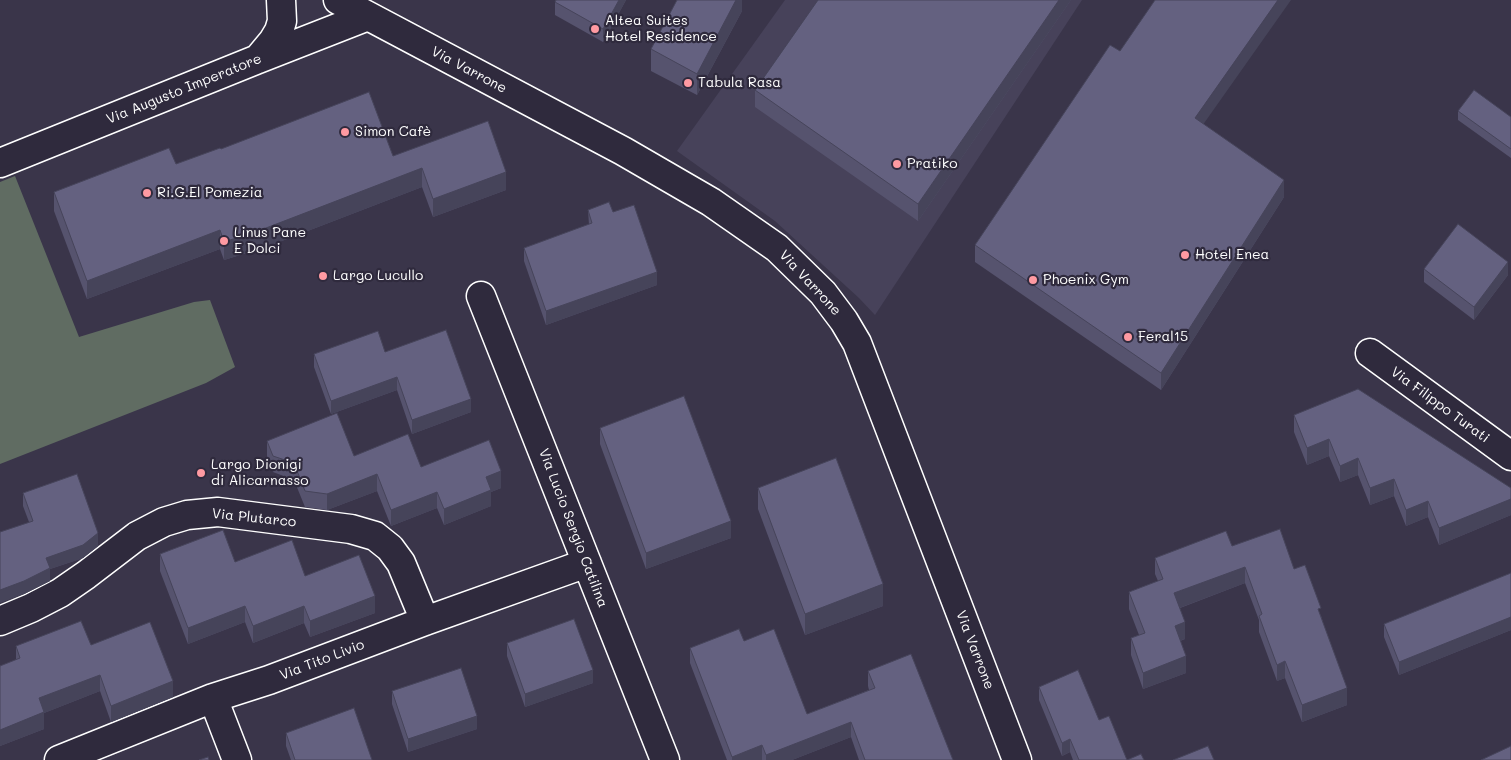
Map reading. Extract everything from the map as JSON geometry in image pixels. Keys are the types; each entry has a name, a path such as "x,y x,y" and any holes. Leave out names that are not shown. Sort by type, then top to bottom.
{"street":[{"path":"258,59 279,31 282,20 281,0"},
{"name":"Via Varrone","path":"338,0 623,151 711,202 778,248 823,293 844,321 857,343 1017,760"},
{"name":"Via Augusto Imperatore","path":"0,163 368,16"},
{"name":"Via Lucio Sergio Catilina","path":"482,296 665,760"},
{"name":"Via Filippo Turati","path":"1370,354 1511,456"},
{"name":"Via Plutarco","path":"0,621 38,605 60,593 137,536 164,522 187,515 218,512 351,530 375,536 390,548 401,563 425,621"},
{"name":"Via Tito Livio","path":"59,760 213,698 278,677 586,563"},
{"path":"213,698 237,760"}],"shaded area":[{"path":"785,0 1082,0 875,315 775,221 677,151"},
{"path":"15,176 79,337 194,302 210,300 235,367 206,383 0,464 0,182"}],"building":[{"path":"556,0 619,0 603,29 555,2"},
{"path":"677,0 736,0 697,74 651,49"},
{"name":"Pratiko","path":"818,0 1059,0 918,204 755,90"},
{"path":"1155,0 1278,0 1195,118 1284,180 1161,373 975,245 1110,45 1120,51"},
{"path":"1474,90 1511,117 1511,149 1458,111"},
{"path":"369,92 393,156 488,121 506,172 433,199 422,168 266,228 224,242 220,230 87,281 54,192 169,148 176,164 221,149"},
{"path":"609,202 613,212 634,205 657,272 546,311 524,248 592,223 588,210"},
{"path":"1458,224 1508,262 1474,307 1424,269"},
{"path":"446,330 471,399 412,420 397,377 331,401 314,354 378,331 385,352"},
{"path":"1358,389 1511,488 1511,499 1439,528 1428,501 1406,510 1394,479 1370,488 1358,458 1340,466 1329,439 1307,448 1294,415"},
{"path":"684,396 731,521 646,553 600,428"},
{"path":"337,413 354,456 408,434 421,467 489,440 501,471 486,477 491,490 444,509 437,492 391,510 377,474 327,494 305,491 294,463 273,456 267,441"},
{"path":"836,458 883,584 805,614 758,488"},
{"path":"77,474 98,533 83,545 46,558 50,568 0,590 0,532 33,521 23,493"},
{"path":"1280,529 1294,569 1305,565 1321,608 1318,609 1347,688 1302,705 1285,661 1277,665 1259,616 1262,614 1245,567 1174,593 1185,622 1175,626 1186,656 1143,673 1131,638 1145,633 1129,592 1163,579 1155,558 1226,531 1232,546"},
{"path":"223,530 235,562 292,540 305,576 359,555 375,596 310,621 304,606 253,626 245,606 188,628 160,554"},
{"path":"1511,573 1511,617 1399,662 1384,624"},
{"path":"574,619 593,670 525,694 507,643"},
{"path":"81,621 91,645 150,622 173,681 111,706 100,675 39,698 44,712 0,730 0,666 20,658 16,646"},
{"path":"739,629 744,641 774,629 807,714 875,688 868,671 911,654 953,760 865,760 851,722 766,755 762,745 732,757 690,648"},
{"path":"461,668 477,716 408,739 392,691"},
{"path":"1078,670 1099,720 1109,716 1127,760 1079,760 1070,739 1062,743 1039,687"},
{"path":"354,708 372,760 295,760 286,733"},
{"path":"1208,746 1214,760 1173,760"},
{"path":"1511,746 1511,760 1481,760"},
{"path":"1141,754 1144,760 1127,760"}],"place":[{"name":"Altea Suites Hotel Residence","path":"595,29"},
{"name":"Tabula Rasa","path":"688,83"},
{"name":"Simon Cafè","path":"345,132"},
{"name":"Pratiko","path":"897,164"},
{"name":"Ri.G.El Pomezia","path":"147,193"},
{"name":"Linus Pane E Dolci","path":"224,241"},
{"name":"Hotel Enea","path":"1185,255"},
{"name":"Largo Lucullo","path":"323,276"},
{"name":"Phoenix Gym","path":"1033,280"},
{"name":"Feral15","path":"1128,337"},
{"name":"Largo Dionigi di Alicarnasso","path":"201,473"}]}
